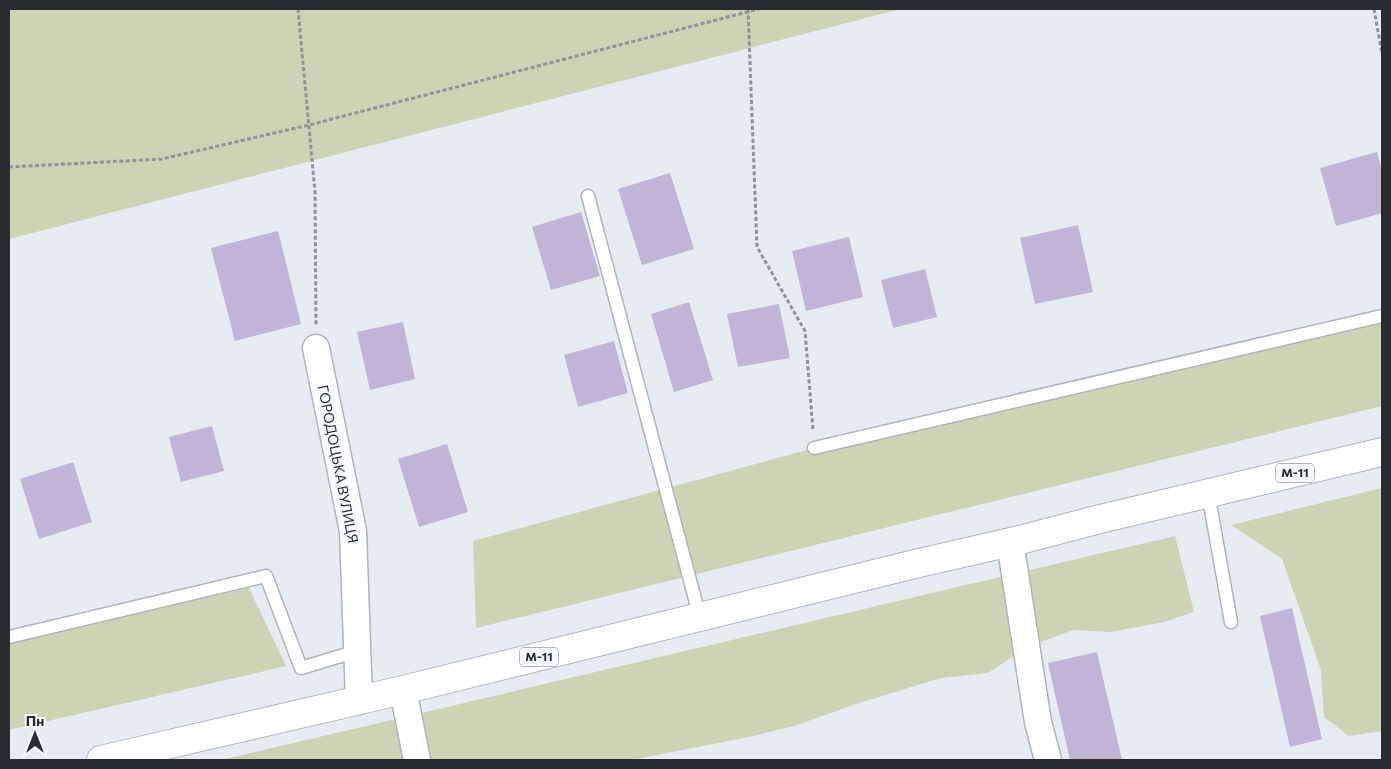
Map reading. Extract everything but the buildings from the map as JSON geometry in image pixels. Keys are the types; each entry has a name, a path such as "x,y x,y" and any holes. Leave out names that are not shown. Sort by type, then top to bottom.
{"highway":[{"name":"М-11","path":"101,760 403,690 919,563 1382,452"}],"street":[{"name":"ГОРОДОЦЬКА ВУЛИЦЯ","path":"316,348 353,531 359,700"},
{"path":"1010,542 1038,722 1048,760"},
{"path":"403,690 417,760"}],"lane":[{"path":"588,196 700,618"},
{"path":"814,448 1382,316"},
{"path":"1208,494 1231,622"},
{"path":"9,637 266,576 301,668 357,651"}],"path":[{"path":"298,9 315,192 316,348"},
{"path":"9,167 162,159 309,125 748,10 758,9"},
{"path":"1374,9 1382,54"},
{"path":"748,10 757,247 805,331 814,448"}],"green space":[{"path":"9,9 901,9 9,239"},
{"path":"1382,316 1382,406 476,628 473,541 814,448"},
{"path":"1382,488 1382,731 1349,736 1324,717 1321,670 1282,559 1231,525"},
{"path":"1175,536 1194,612 1164,622 1111,632 1074,630 1029,646 988,673 941,678 859,703 794,726 749,737 631,760 221,760"},
{"path":"249,588 286,666 9,730 9,643"}]}
